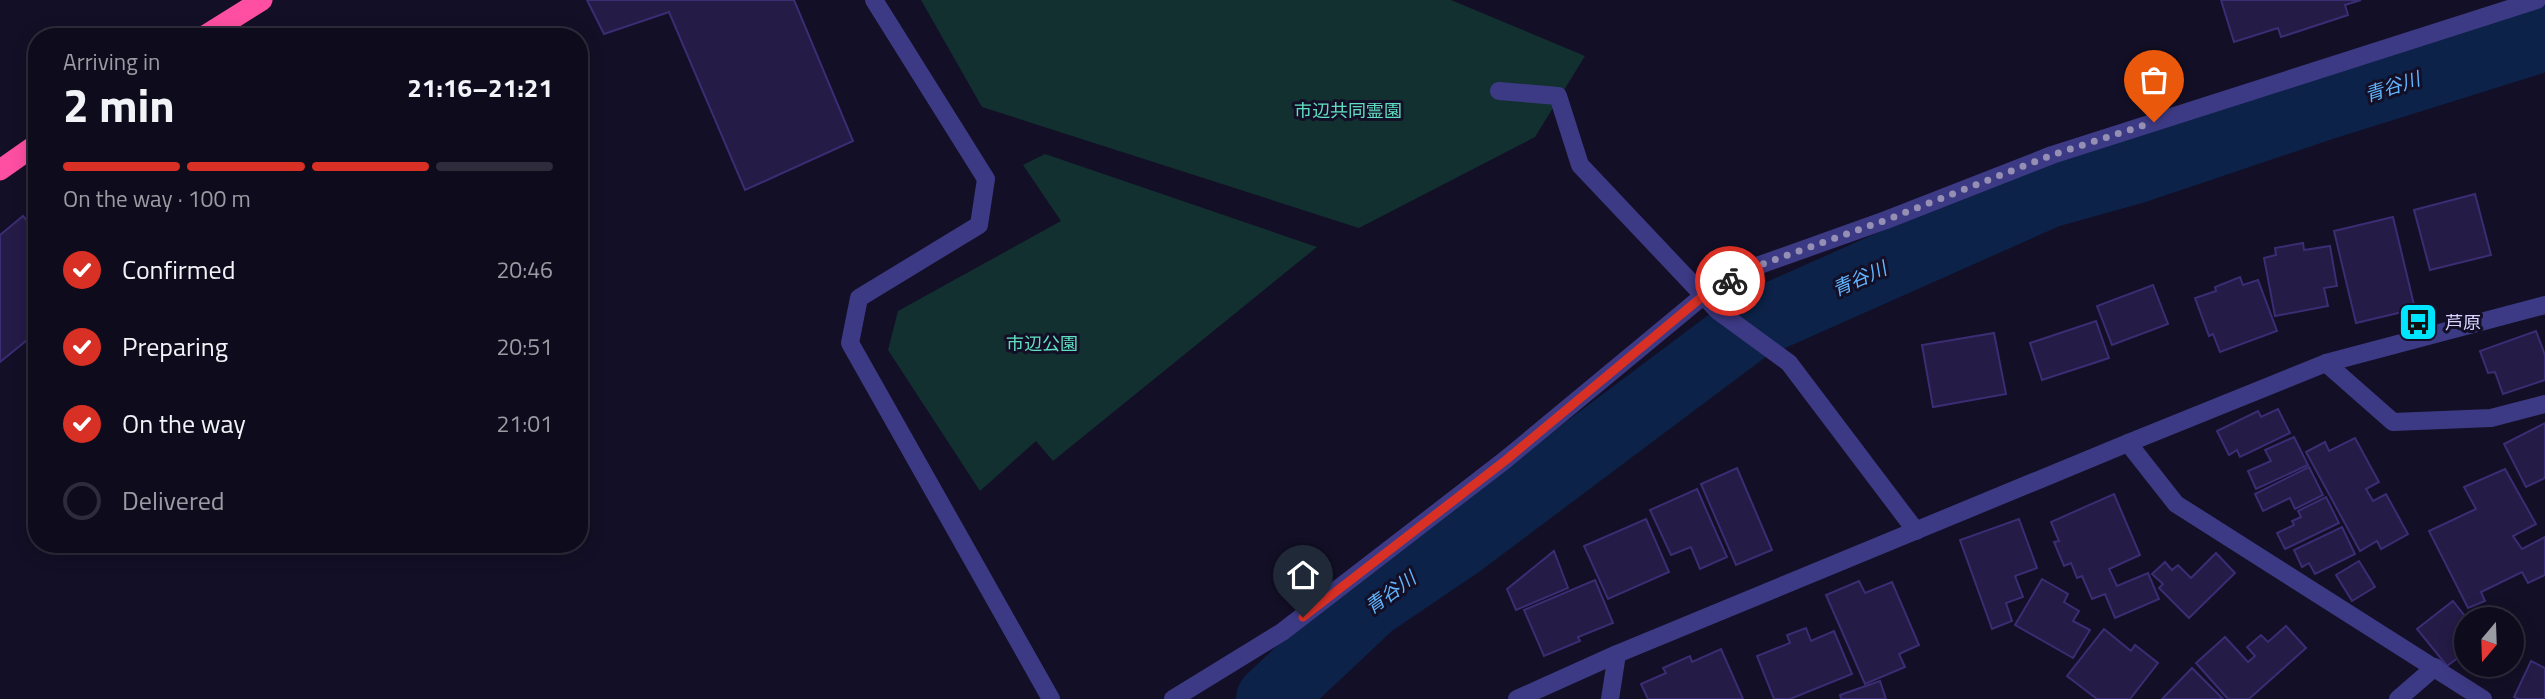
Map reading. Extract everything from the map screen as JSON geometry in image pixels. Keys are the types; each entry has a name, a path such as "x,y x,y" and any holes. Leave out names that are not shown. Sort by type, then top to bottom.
{"highway":[{"path":"218,28 262,0"},
{"path":"0,170 28,150"}],"street":[{"path":"874,0 986,179 979,225 859,298 850,343 1051,699"},
{"path":"1173,699 1293,624 1506,460 1703,296 1754,267 1886,220 2052,155 2537,0"},
{"path":"1499,91 1558,96 1580,165 1718,311 1789,363 1916,531"},
{"path":"1517,699 1617,654 2326,363 2545,305"},
{"path":"2326,363 2393,422 2491,418 2545,404"},
{"path":"2128,443 2176,504 2483,699"},
{"path":"1611,699 1617,654"},
{"path":"2398,699 2435,667"}],"green space":[{"name":"市辺共同霊園","path":"921,0 1451,0 1585,56 1535,137 1359,228 982,107"},
{"name":"市辺公園","path":"1045,154 1317,247 1053,461 1036,441 980,491 888,350 898,311 1061,221 1023,165"}],"building":[{"path":"587,0 794,0 853,141 745,190 669,12 604,34"},
{"path":"2221,0 2361,0 2345,5 2348,15 2281,37 2278,28 2234,42"},
{"path":"2475,194 2491,255 2430,270 2414,210"},
{"path":"23,216 28,222 28,339 0,362 0,235"},
{"path":"2393,217 2415,309 2356,323 2334,231"},
{"path":"2303,243 2304,250 2330,246 2337,286 2324,288 2328,306 2275,316 2264,258 2276,255 2275,248"},
{"path":"2240,277 2243,285 2258,280 2277,331 2220,352 2213,334 2209,336 2195,298 2216,291 2215,287"},
{"path":"2153,285 2168,324 2112,345 2097,306"},
{"path":"2096,321 2109,358 2042,380 2030,343"},
{"path":"2536,331 2545,355 2545,380 2503,394 2495,372 2488,373 2480,351"},
{"path":"1994,333 2006,394 1933,407 1922,345"},
{"path":"2278,409 2290,433 2240,457 2237,450 2229,455 2217,431 2258,411 2261,417"},
{"path":"2545,423 2545,478 2526,487 2504,444"},
{"path":"2294,437 2308,465 2256,489 2248,471 2271,461 2265,450"},
{"path":"2355,438 2379,482 2366,489 2373,501 2386,494 2408,534 2381,549 2377,541 2360,551 2306,452 2325,442 2329,451"},
{"path":"2309,467 2323,495 2295,509 2290,498 2263,511 2255,494"},
{"path":"1737,468 1772,550 1736,565 1701,484"},
{"path":"2505,469 2536,524 2513,536 2522,549 2545,537 2545,575 2528,583 2522,572 2481,592 2485,601 2470,607 2467,607 2429,531 2476,509 2464,487"},
{"path":"1697,489 1727,557 1700,569 1691,547 1671,555 1650,510"},
{"path":"2114,494 2140,555 2109,569 2117,586 2148,573 2159,599 2115,618 2105,594 2092,599 2082,576 2077,578 2071,563 2064,566 2054,542 2059,541 2051,522"},
{"path":"2326,497 2339,523 2285,549 2277,533 2294,525 2292,521 2301,517 2298,511"},
{"path":"1646,519 1669,572 1608,599 1584,546"},
{"path":"2019,519 2037,568 2015,576 2023,597 2006,603 2012,621 1992,629 1960,540"},
{"path":"2342,527 2355,554 2315,574 2309,563 2302,567 2294,550"},
{"path":"1554,551 1568,588 1516,610 1507,589"},
{"path":"2216,553 2235,573 2189,618 2159,588 2163,584 2152,574 2165,562 2172,570 2178,565 2191,578"},
{"path":"2359,561 2375,587 2352,601 2336,575"},
{"path":"2042,579 2068,594 2064,602 2079,611 2073,621 2090,630 2073,658 2015,625"},
{"path":"1595,580 1613,623 1578,637 1580,641 1544,656 1524,610"},
{"path":"1859,581 1865,593 1892,582 1919,645 1899,654 1905,667 1865,684 1826,595"},
{"path":"2453,601 2458,607 2454,607 2454,661 2447,666 2417,629"},
{"path":"2286,626 2306,648 2249,699 2228,699 2196,663 2225,637 2248,662 2255,656 2247,647 2261,635 2268,642"},
{"path":"1806,628 1811,641 1834,631 1852,674 1790,699 1774,699 1757,656 1790,643 1787,635"},
{"path":"2104,629 2131,651 2135,645 2158,663 2130,699 2097,699 2067,676"},
{"path":"1721,649 1743,699 1648,699 1641,684 1666,673 1663,668 1690,656 1692,662"},
{"path":"2531,661 2545,668 2545,699 2514,697"},
{"path":"2192,668 2223,699 2162,699"},
{"path":"1880,681 1886,699 1841,699 1840,695"}],"waterway":[{"name":"青谷川","path":"1270,699 1371,604 1461,543 1749,327 2048,194 2134,170 2321,107 2545,37"}],"way so far":[{"path":"1730,281 1754,267 1886,220 2052,155 2154,122"}],"place":[{"name":"芦原","path":"2418,322"}],"route":[{"path":"1303,617 1506,460 1703,296 1730,281"}]}
